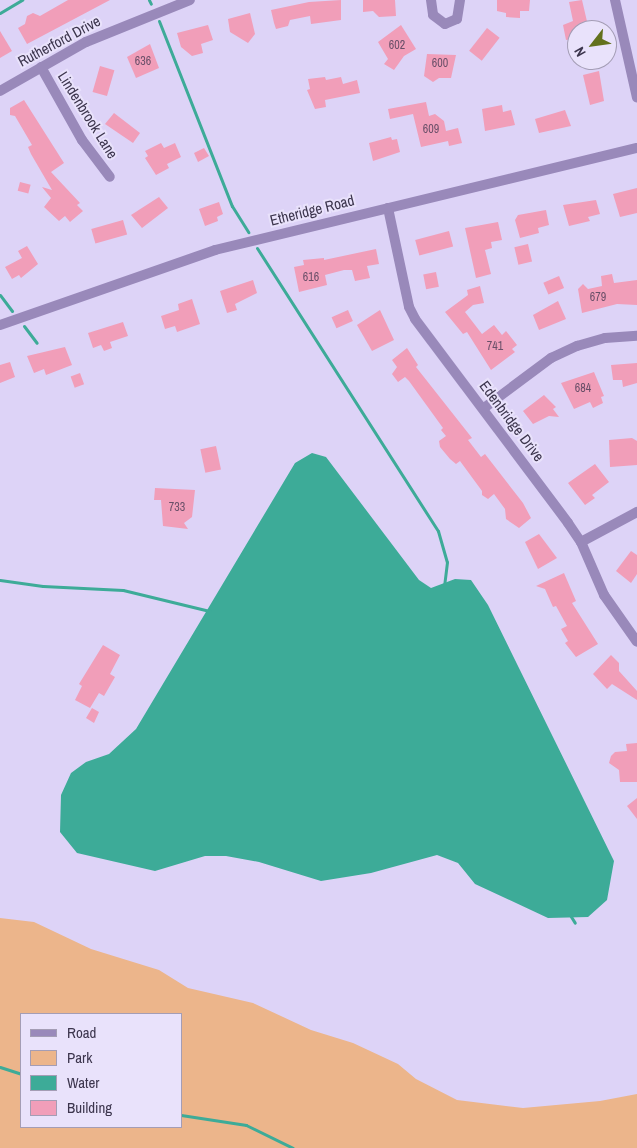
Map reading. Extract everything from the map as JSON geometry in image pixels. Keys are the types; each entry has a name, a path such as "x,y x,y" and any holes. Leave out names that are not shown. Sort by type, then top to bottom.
{"street":[{"name":"Rutherford Drive","path":"0,91 110,31 190,0"},
{"path":"431,0 433,15 445,24 457,19 460,0"},
{"path":"614,0 637,98"},
{"name":"Lindenbrook Lane","path":"41,67 82,140 110,177"},
{"name":"Etheridge Road","path":"0,325 215,250 637,148"},
{"name":"Edenbridge Drive","path":"388,208 409,306 415,319 484,408 581,542 604,595 637,642"},
{"path":"484,408 551,358 577,346 605,338 637,336"},
{"path":"581,542 637,512"}],"green space":[{"path":"0,918 34,922 91,949 159,970 188,988 253,1003 311,1030 353,1043 398,1064 416,1079 457,1100 523,1108 600,1101 637,1094 637,1148 0,1148"}],"water":[{"path":"312,453 326,457 419,580 431,588 455,579 471,580 488,605 614,861 607,900 588,917 548,918 475,884 458,863 437,855 371,873 321,881 259,862 226,856 205,856 155,871 77,853 60,832 61,795 71,773 86,762 109,754 136,729 295,463"}],"building":[{"path":"68,0 110,0 27,44 18,28 25,24 27,16 33,13 40,16"},
{"path":"341,0 341,20 311,24 310,16 290,20 288,26 276,29 271,10 309,2"},
{"path":"363,0 395,0 396,16 379,17 373,11 363,12"},
{"path":"497,0 530,0 529,11 520,11 520,18 506,17 506,13 497,11"},
{"path":"582,0 587,20 573,20 569,2"},
{"path":"250,13 255,34 248,43 230,32 228,19"},
{"path":"567,23 567,40 566,40 563,25"},
{"path":"208,25 213,40 201,44 203,53 192,56 181,47 177,33"},
{"path":"401,25 416,49 404,56 394,70 384,64 388,59 378,42"},
{"path":"487,28 500,38 482,61 469,51"},
{"path":"0,31 12,51 0,58"},
{"path":"150,44 159,68 136,78 127,57"},
{"path":"427,54 456,55 451,78 439,78 433,82 424,76"},
{"path":"100,66 114,70 107,96 93,92"},
{"path":"599,71 604,101 590,105 583,75"},
{"path":"325,77 326,80 341,77 343,84 357,80 360,93 325,100 326,107 315,109 307,90 310,89 308,79"},
{"path":"24,100 64,163 51,172 80,203 77,205 83,211 70,222 65,216 59,221 44,207 51,198 42,187 52,190 31,154 28,147 32,145 15,116 10,115 10,108"},
{"path":"426,102 429,116 435,114 444,121 446,131 458,128 462,143 449,146 448,141 421,147 413,114 390,119 388,109"},
{"path":"502,105 503,112 511,110 515,125 485,131 482,109"},
{"path":"565,110 571,126 539,133 535,119"},
{"path":"114,113 140,133 133,143 105,124"},
{"path":"391,137 392,140 397,139 400,152 373,161 369,143"},
{"path":"161,143 164,148 175,143 181,157 167,164 169,168 156,175 145,158 148,156 145,151"},
{"path":"204,148 209,156 198,162 194,153"},
{"path":"20,182 31,185 28,194 18,191"},
{"path":"637,188 637,213 620,217 613,194"},
{"path":"159,197 168,208 142,228 131,215"},
{"path":"596,200 600,214 588,217 590,221 569,226 563,205"},
{"path":"219,202 223,214 217,217 218,221 205,226 199,209"},
{"path":"546,210 549,225 538,228 539,233 520,238 515,220 518,215"},
{"path":"123,220 127,234 95,244 91,229"},
{"path":"498,222 502,240 491,242 492,248 485,250 491,274 476,278 465,228"},
{"path":"449,231 453,246 419,256 415,240"},
{"path":"528,244 532,262 518,265 514,247"},
{"path":"27,246 38,264 21,278 19,275 12,279 5,267 22,258 18,251"},
{"path":"376,249 379,264 367,266 370,278 355,281 352,270 344,270 325,275 327,285 299,292 294,267 304,265 303,260 324,258 324,260"},
{"path":"436,272 439,287 426,289 423,274"},
{"path":"612,274 614,283 637,280 637,305 617,304 582,313 578,289 583,284 588,289 602,286 601,276"},
{"path":"559,276 564,288 548,295 543,283"},
{"path":"253,280 257,293 235,304 237,310 227,313 220,291"},
{"path":"480,286 484,303 473,305 465,312 482,334 494,325 502,335 506,331 517,345 512,349 515,352 491,370 467,332 463,334 445,312 468,295 467,290"},
{"path":"192,299 200,324 177,332 175,326 165,329 161,316 179,310 178,304"},
{"path":"558,301 566,319 539,330 533,315"},
{"path":"348,310 353,321 336,328 332,317"},
{"path":"380,310 394,340 372,351 357,325"},
{"path":"123,322 128,336 110,342 112,348 104,351 101,345 93,348 88,333"},
{"path":"65,347 72,365 46,375 44,369 34,373 27,356"},
{"path":"407,348 418,365 416,367 472,438 468,440 481,457 485,454 523,503 531,518 519,528 506,519 505,509 494,494 488,499 482,495 482,491 460,461 456,464 440,447 439,441 446,436 441,430 443,428 409,381 405,377 398,382 392,374 397,367 392,360"},
{"path":"10,362 15,377 0,383 0,365"},
{"path":"637,363 637,383 623,387 622,380 613,380 611,365"},
{"path":"594,372 604,396 601,397 603,403 593,408 590,402 574,409 561,383"},
{"path":"80,373 84,384 75,388 71,376"},
{"path":"544,395 556,407 553,409 559,417 549,416 533,424 523,411"},
{"path":"632,438 637,441 637,465 610,467 609,440"},
{"path":"216,446 221,469 205,473 200,449"},
{"path":"595,464 609,482 592,495 595,498 585,505 568,483"},
{"path":"155,488 195,490 192,517 184,523 188,529 163,526 161,500 154,500"},
{"path":"539,534 557,558 538,569 525,542"},
{"path":"631,551 637,555 637,574 631,583 616,571"},
{"path":"564,573 576,601 572,603 598,644 576,657 565,643 568,641 561,629 567,626 556,606 553,607 545,589 536,586"},
{"path":"103,645 120,655 110,674 115,677 104,696 99,693 90,708 75,700 82,686 79,684"},
{"path":"611,655 619,663 619,671 637,691 637,700 612,684 607,689 593,674"},
{"path":"92,708 99,712 94,723 86,718"},
{"path":"637,743 637,782 620,782 619,770 609,763 611,756 615,752 627,751 626,744"},
{"path":"637,798 637,819 627,806"}],"waterway":[{"path":"0,13 22,0"},
{"path":"149,0 151,4"},
{"path":"159,21 232,206 248,232"},
{"path":"257,248 438,531 447,562 444,585"},
{"path":"0,295 12,311"},
{"path":"24,326 37,343"},
{"path":"0,580 43,586 123,590 209,611"},
{"path":"570,915 575,923"},
{"path":"0,1067 20,1074"},
{"path":"182,1115 246,1125 293,1148"}]}
